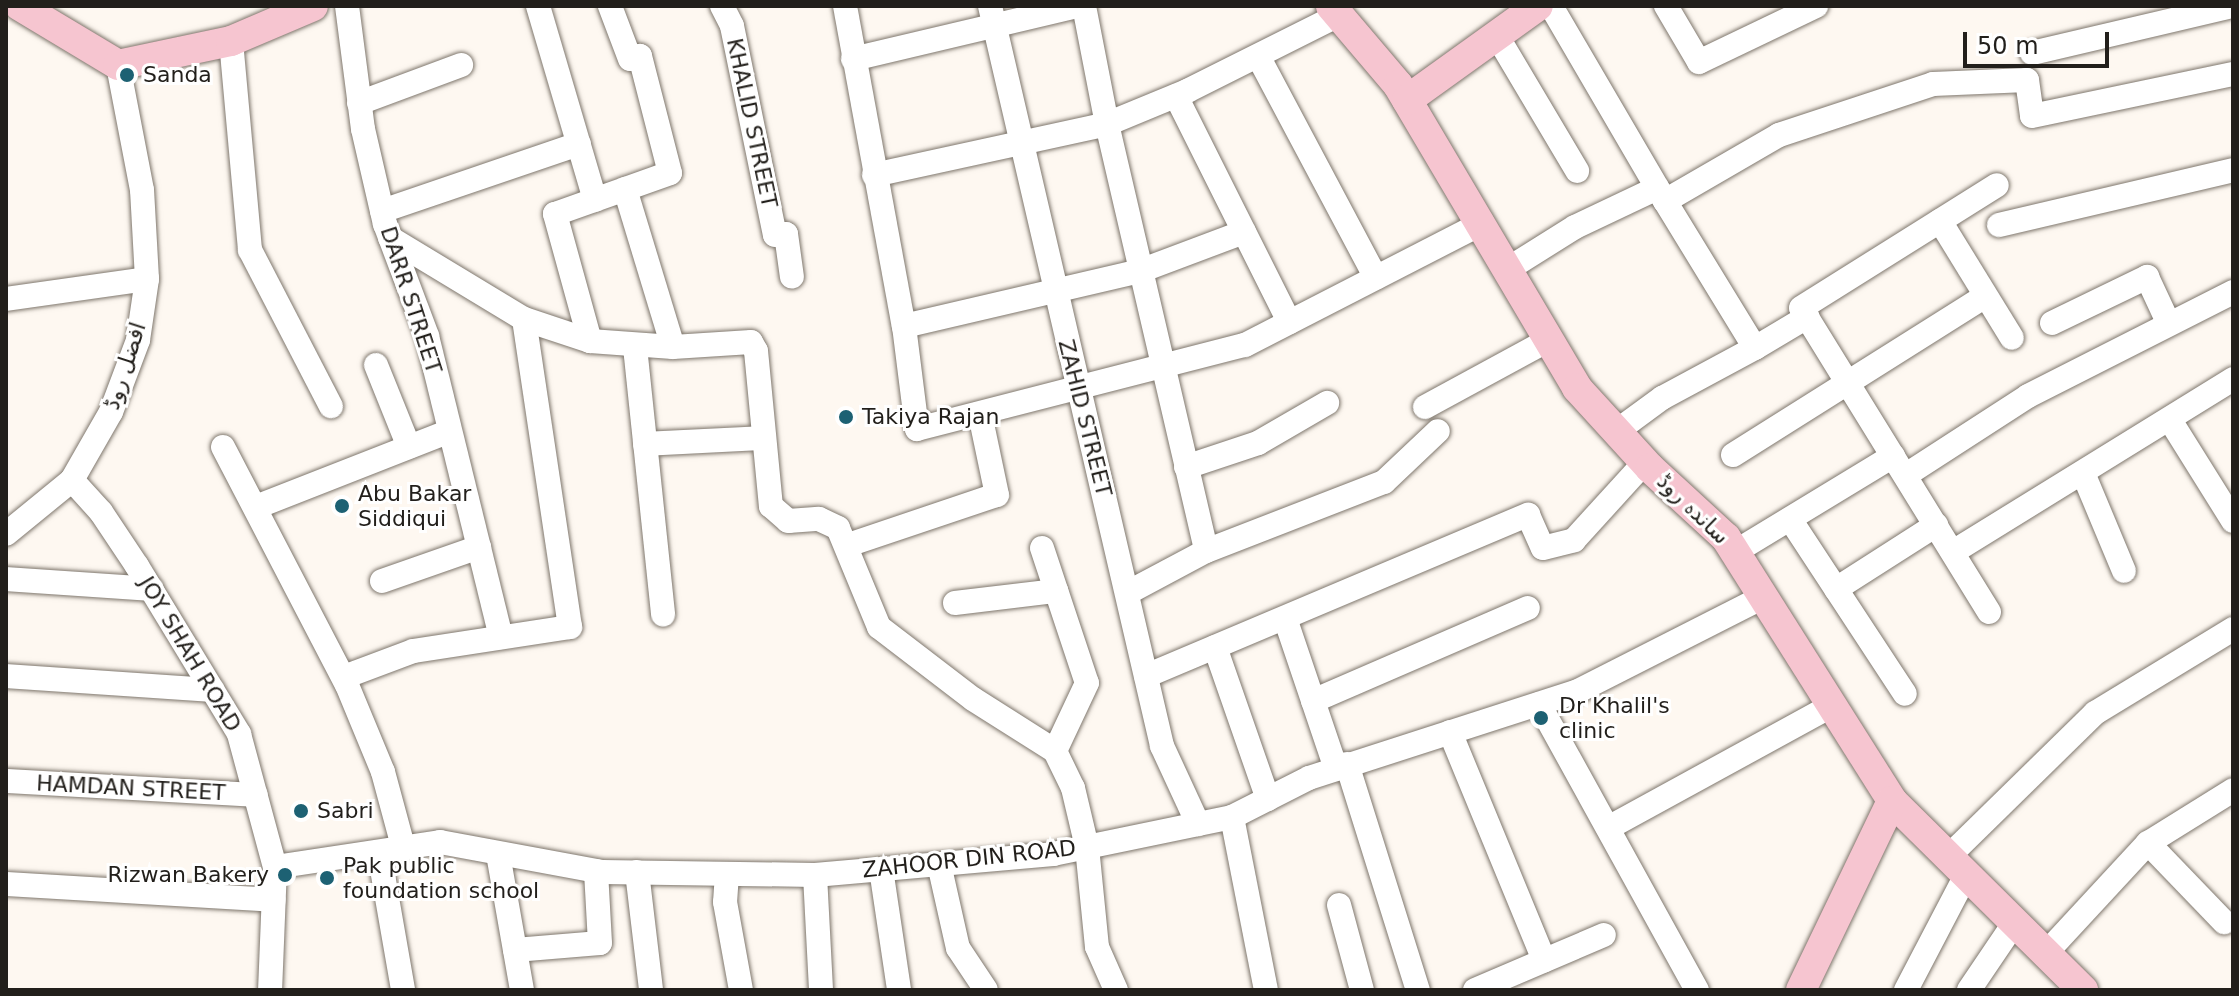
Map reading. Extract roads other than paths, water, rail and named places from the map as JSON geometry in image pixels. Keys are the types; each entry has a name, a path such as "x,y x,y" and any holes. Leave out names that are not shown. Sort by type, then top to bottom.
{"main road":[{"path":"20,6 118,65 231,41 313,6"},
{"path":"1407,100 1538,6"},
{"name":"ساندہ روڈ","path":"1335,11 1407,100 1577,388 1735,552 1892,801 2046,953 2075,987"},
{"path":"1801,990 1892,801"}],"street":[{"name":"DARR STREET","path":"347,6 359,103 382,211 427,336 501,637"},
{"path":"538,6 595,200"},
{"path":"590,341 555,214 670,173 640,56 630,59 610,6"},
{"name":"KHALID STREET","path":"722,6 732,26 775,235 786,234 792,277"},
{"path":"845,6 904,326 917,429 1162,370 1245,345 1482,223"},
{"path":"853,59 993,17 1081,6 1162,370 1206,551"},
{"path":"1551,6 1755,348"},
{"path":"1666,6 1699,62 1816,6"},
{"path":"874,175 1107,124 1176,96 1258,56 1335,11"},
{"path":"2032,53 2230,13"},
{"name":"ZAHID STREET","path":"993,17 1053,292 1080,389 1162,746 1198,824"},
{"path":"1497,36 1577,171"},
{"path":"231,41 250,250 331,406"},
{"path":"1258,56 1376,278"},
{"name":"افضل روڈ","path":"6,534 72,480 111,412 138,340 147,279 142,190 118,65"},
{"path":"359,103 461,65"},
{"path":"1508,269 1575,227 1661,195 1779,135 1933,84 2027,80 2032,116 2233,74"},
{"path":"1176,96 1289,322"},
{"path":"382,211 579,144"},
{"path":"1999,225 2233,170"},
{"path":"1989,612 1801,308 1997,185"},
{"path":"625,189 673,347"},
{"path":"1940,221 2012,338"},
{"path":"904,326 1140,271 1244,232"},
{"path":"390,238 524,319 590,341 635,347 751,342 756,351 771,506 788,521 819,519 838,528 848,545 879,627 973,699 1055,751 1073,788 1087,847 1097,947 1116,990"},
{"path":"2052,323 2147,277 2168,322"},
{"path":"7,297 147,279"},
{"path":"1735,552 1790,519 1900,466 2168,322 2233,292"},
{"path":"1733,455 1985,296"},
{"path":"1617,431 1662,398 1807,317"},
{"path":"344,677 413,651 570,627 524,319"},
{"path":"1425,407 1550,339"},
{"path":"635,347 663,615"},
{"path":"376,365 409,447"},
{"path":"1953,552 2233,379"},
{"path":"1186,467 1258,443 1327,403"},
{"path":"848,545 997,495 980,414"},
{"path":"2170,420 2233,521"},
{"path":"256,507 450,431"},
{"path":"1127,593 1206,551 1384,482 1438,431"},
{"path":"645,444 764,438"},
{"path":"223,447 344,677 383,772 403,990"},
{"path":"1146,676 1528,515 1543,548 1574,540 1645,462"},
{"path":"2083,473 2124,571"},
{"name":"JOY SHAH ROAD","path":"72,480 101,512 152,589 239,734 275,867 270,990"},
{"path":"1790,519 1905,694"},
{"path":"1836,589 1936,525"},
{"path":"382,581 479,547"},
{"path":"1042,548 1087,683 1055,751"},
{"path":"6,579 152,589"},
{"path":"955,603 1056,591"},
{"name":"ZAHOOR DIN ROAD","path":"275,867 440,842 596,871 815,875 1087,847 1232,817 1342,767 1576,692 1763,597"},
{"path":"1313,701 1528,608"},
{"path":"1285,618 1313,701 1342,767 1418,990"},
{"path":"1906,990 1957,866 2095,713 2233,629"},
{"path":"1215,647 1268,799"},
{"path":"6,676 213,690"},
{"path":"1539,704 1697,990"},
{"path":"1608,828 1831,706"},
{"path":"1450,732 1544,960"},
{"name":"HAMDAN STREET","path":"6,781 256,795"},
{"path":"2046,953 2148,843 2233,790"},
{"path":"1232,817 1266,990"},
{"path":"2148,843 2224,922"},
{"path":"498,854 522,990"},
{"path":"939,864 958,948 986,990"},
{"path":"881,869 899,990"},
{"path":"515,950 600,943 596,871"},
{"path":"637,872 651,990"},
{"path":"727,874 725,902 741,990"},
{"path":"815,875 821,990"},
{"path":"6,884 274,900"},
{"path":"1339,905 1362,990"},
{"path":"1969,990 2015,922"},
{"path":"1475,990 1604,935"}],"place":[{"name":"Sanda","path":"127,75"},
{"name":"Takiya Rajan","path":"846,417"},
{"name":"Abu Bakar Siddiqui","path":"342,506"},
{"name":"Dr Khalil's clinic","path":"1541,718"},
{"name":"Sabri","path":"301,811"},
{"name":"Rizwan Bakery","path":"285,875"},
{"name":"Pak public foundation school","path":"327,878"}]}
